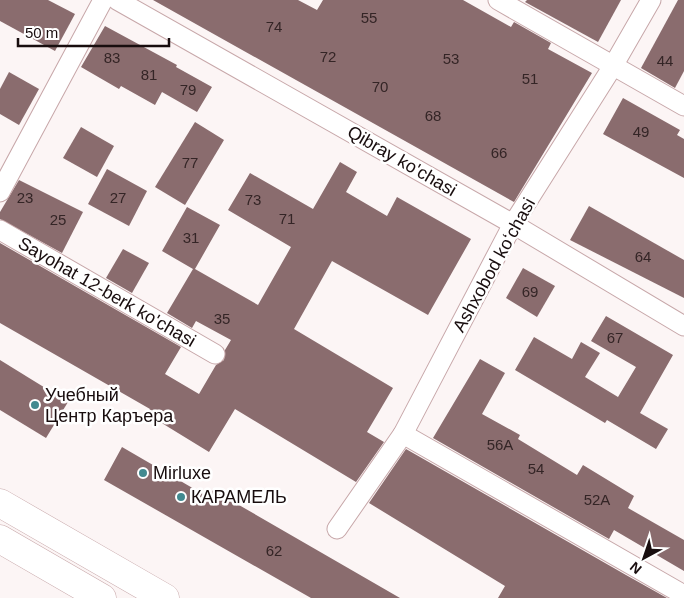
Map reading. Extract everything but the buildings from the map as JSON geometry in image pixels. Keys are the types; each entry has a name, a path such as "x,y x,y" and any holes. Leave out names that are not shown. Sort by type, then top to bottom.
{"main road":[{"path":"0,503 165,598"},
{"path":"0,539 102,598"}],"street":[{"path":"0,192 103,0"},
{"name":"Qibray ko'chasi","path":"117,0 513,224 684,326"},
{"path":"498,0 684,106"},
{"name":"Ashxobod koʻchasi","path":"337,529 403,434 513,224 613,66 651,0"},
{"name":"Sayohat 12-berk ko'chasi","path":"0,230 215,354"},
{"path":"403,434 684,595"}],"place":[{"name":"Учебный Центр Каръера","path":"35,405"},
{"name":"Mirluxe","path":"143,473"},
{"name":"КАРАМЕЛЬ","path":"181,497"}]}
